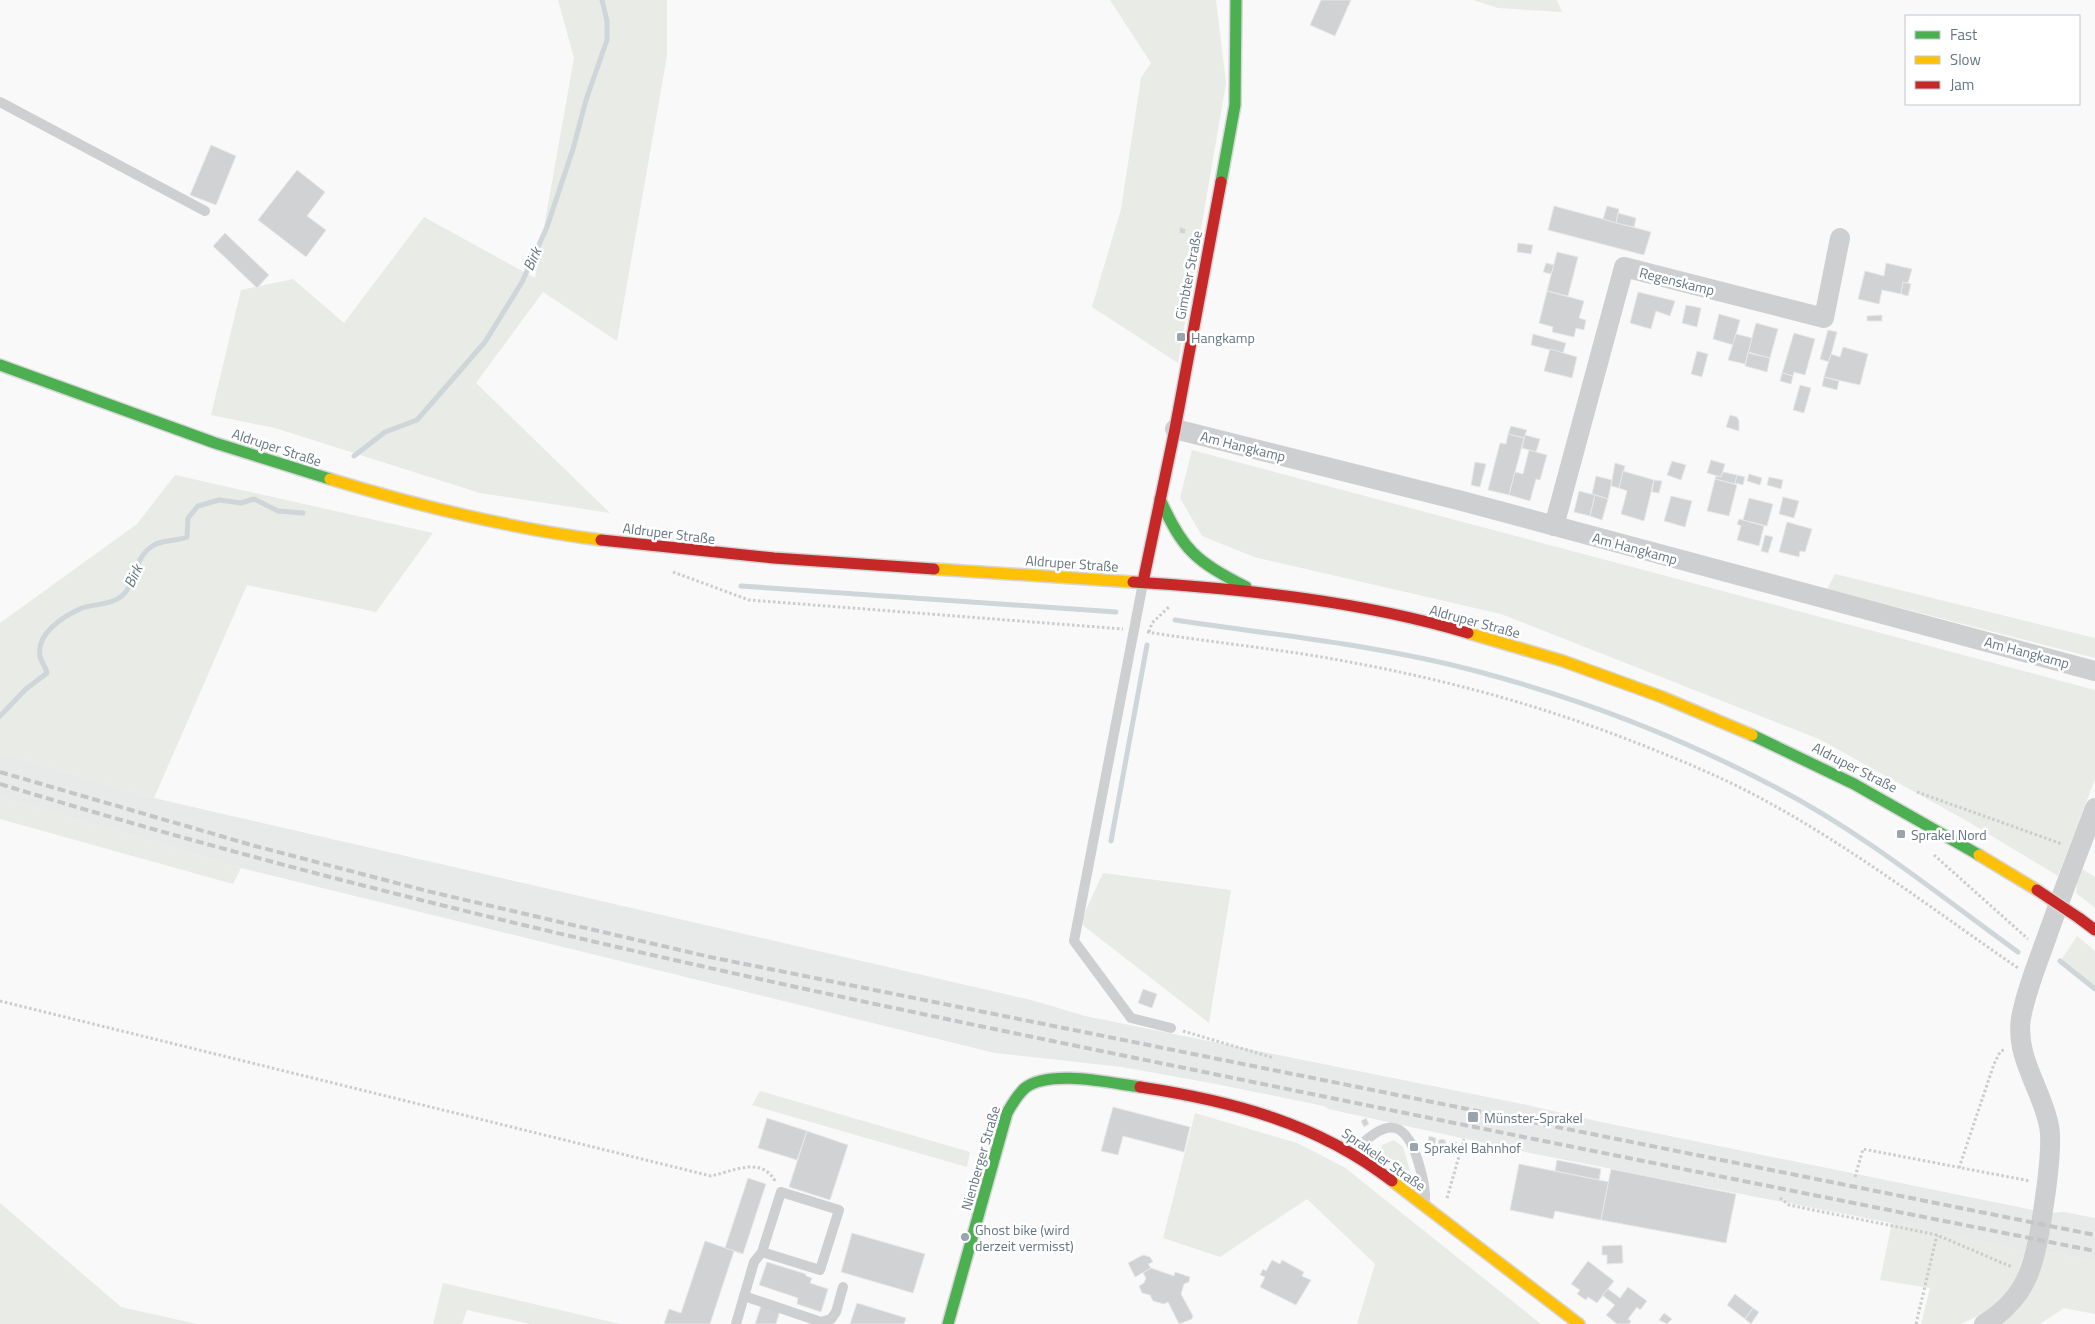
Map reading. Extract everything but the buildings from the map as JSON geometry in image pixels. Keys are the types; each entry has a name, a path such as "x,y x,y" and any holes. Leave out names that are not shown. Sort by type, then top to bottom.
{"main road":[{"name":"Gimbter Straße","path":"1143,582 1175,429 1235,105 1236,0"},
{"name":"Aldruper Straße","path":"0,365 256,458 356,488 454,512 577,537 695,552 1254,591 1351,607 1442,626 1523,649 1640,688 1759,737 1860,785 1966,845 2095,930"},
{"path":"1160,499 1175,532 1194,556 1219,573 1254,591"},
{"name":"Nienberger Straße","path":"948,1324 1007,1113 1014,1098 1029,1085 1046,1079 1138,1086"},
{"name":"Sprakeler Straße","path":"1138,1086 1231,1106 1275,1118 1330,1140 1353,1153 1425,1206 1579,1324"}],"street":[{"name":"Regenskamp","path":"1554,526 1624,267 1824,318 1840,238"},
{"name":"Am Hangkamp","path":"1175,429 1554,526 2095,671"},
{"path":"1984,1324 2011,1304 2028,1274 2035,1250 2051,1151 2050,1128 2046,1111 2026,1066 2022,1043 2021,1019 2031,977 2095,808"}],"lane":[{"path":"0,102 205,211"},
{"path":"1143,582 1074,941 1131,1018 1171,1028"},
{"path":"1353,1153 1379,1130 1390,1127 1400,1129 1410,1138 1414,1147 1426,1191 1425,1206"},
{"path":"736,1324 754,1262 762,1252 781,1192 839,1210 820,1270 762,1252"},
{"path":"744,1296 821,1322 831,1319 836,1312 843,1287"}],"path":[{"path":"1134,630 1317,656 1462,685 1593,726 1706,771 1813,828 2031,977"},
{"path":"1913,791 2079,851"},
{"path":"1930,851 2042,951"},
{"path":"0,1001 710,1176 756,1165 770,1172 781,1192"},
{"path":"1171,1028 1274,1058"},
{"path":"1958,1168 1994,1064"},
{"path":"1441,1219 1464,1138"},
{"path":"1855,1177 1863,1149 2014,1178"},
{"path":"1780,1198 1789,1206 1937,1235 2001,1262"},
{"path":"1916,1324 1937,1235"}],"shaded area":[{"path":"558,0 667,0 667,56 617,341 543,292 476,383 610,513 480,493 275,428 211,415 241,290 293,279 344,323 424,217 535,278 574,58"},
{"path":"1110,0 1216,0 1226,83 1178,363 1092,307 1121,209 1141,78 1151,63"},
{"path":"1473,0 1557,0 1562,12 1498,8"},
{"path":"1192,450 2095,690 2095,779 2058,876 1967,821 1819,739 1501,614 1254,557 1202,536 1180,498"},
{"path":"175,475 433,533 376,612 247,585 154,798 0,752 0,623 137,524"},
{"path":"1835,574 2095,638 2095,658 1827,589"},
{"path":"0,752 154,798 1035,1001 1085,1016 2033,1210 2025,1252 1886,1222 1535,1154 1328,1109 1324,1106 1216,1084 1122,1067 995,1053 241,868 0,797"},
{"path":"0,797 241,868 233,884 0,819"},
{"path":"2079,867 2095,877 2095,908 2076,893"},
{"path":"1103,873 1231,890 1209,1023 1080,923"},
{"path":"2077,936 2095,951 2095,990 2061,960"},
{"path":"760,1091 970,1152 967,1167 752,1105"},
{"path":"1195,1113 1297,1143 1344,1167 1541,1324 1357,1324 1375,1264 1307,1199 1220,1257 1163,1238"},
{"path":"1394,1140 1403,1147 1412,1178 1380,1154 1382,1145"},
{"path":"0,1203 121,1307 197,1324 0,1324"},
{"path":"2064,1212 2095,1218 2095,1261 2042,1251 2049,1213"},
{"path":"1892,1223 2025,1252 2016,1279 2003,1298 1988,1311 1961,1324 1921,1324 1930,1288 1880,1280"},
{"path":"2042,1251 2095,1261 2095,1314 2064,1308 2040,1324 2000,1324 2009,1318 2024,1302 2037,1271"},
{"path":"443,1283 620,1324 530,1324 467,1310 462,1324 433,1324"}],"waterway":[{"name":"Birk","path":"354,456 385,432 417,420 485,342 522,282 547,227 573,149 586,100 607,40 607,21 602,0"},
{"name":"Birk","path":"0,716 26,689 47,673 40,656 40,648 42,640 53,626 82,608 111,602 124,594 145,552 155,544 187,537 188,518 198,506 219,500 241,503 254,499 278,511 303,513"},
{"path":"741,586 1116,612"},
{"path":"1175,620 1364,647 1439,662 1552,693 1628,720 1702,751 1806,804 1899,864 2018,952"},
{"path":"1111,841 1147,645"},
{"path":"2060,961 2095,989"}],"railway":[{"path":"0,772 255,846 427,891 710,957 2095,1235"},
{"path":"0,784 290,867 437,904 731,973 1290,1090 2095,1251"}],"traffic: fast":[{"path":"1221,182 1235,105 1236,0"},
{"path":"0,365 215,443 330,479"},
{"path":"1160,499 1176,531 1193,553 1215,570 1246,587"},
{"path":"1752,735 1854,784 1979,855"},
{"path":"948,1324 1007,1113 1020,1094 1025,1088 1036,1082 1064,1078 1140,1087"}],"traffic: slow":[{"path":"330,479 498,523 601,540"},
{"path":"934,569 1133,582"},
{"path":"1468,633 1563,661 1662,697 1752,735"},
{"path":"1979,855 2037,890"},
{"path":"1392,1181 1579,1324"}],"traffic: jam":[{"path":"1143,582 1175,429 1221,182"},
{"path":"601,540 774,558 934,569"},
{"path":"1133,582 1218,588 1302,598 1386,613 1468,633"},
{"path":"2037,890 2079,918"},
{"path":"2079,918 2095,930"},
{"path":"1140,1087 1208,1099 1272,1117 1304,1129 1334,1144 1392,1181"}],"place":[{"name":"Hangkamp","path":"1181,337"},
{"name":"Sprakel Nord","path":"1901,834"},
{"name":"Münster-Sprakel","path":"1473,1117"},
{"name":"Sprakel Bahnhof","path":"1414,1147"},
{"name":"Ghost bike (wird derzeit vermisst)","path":"965,1237"}]}
